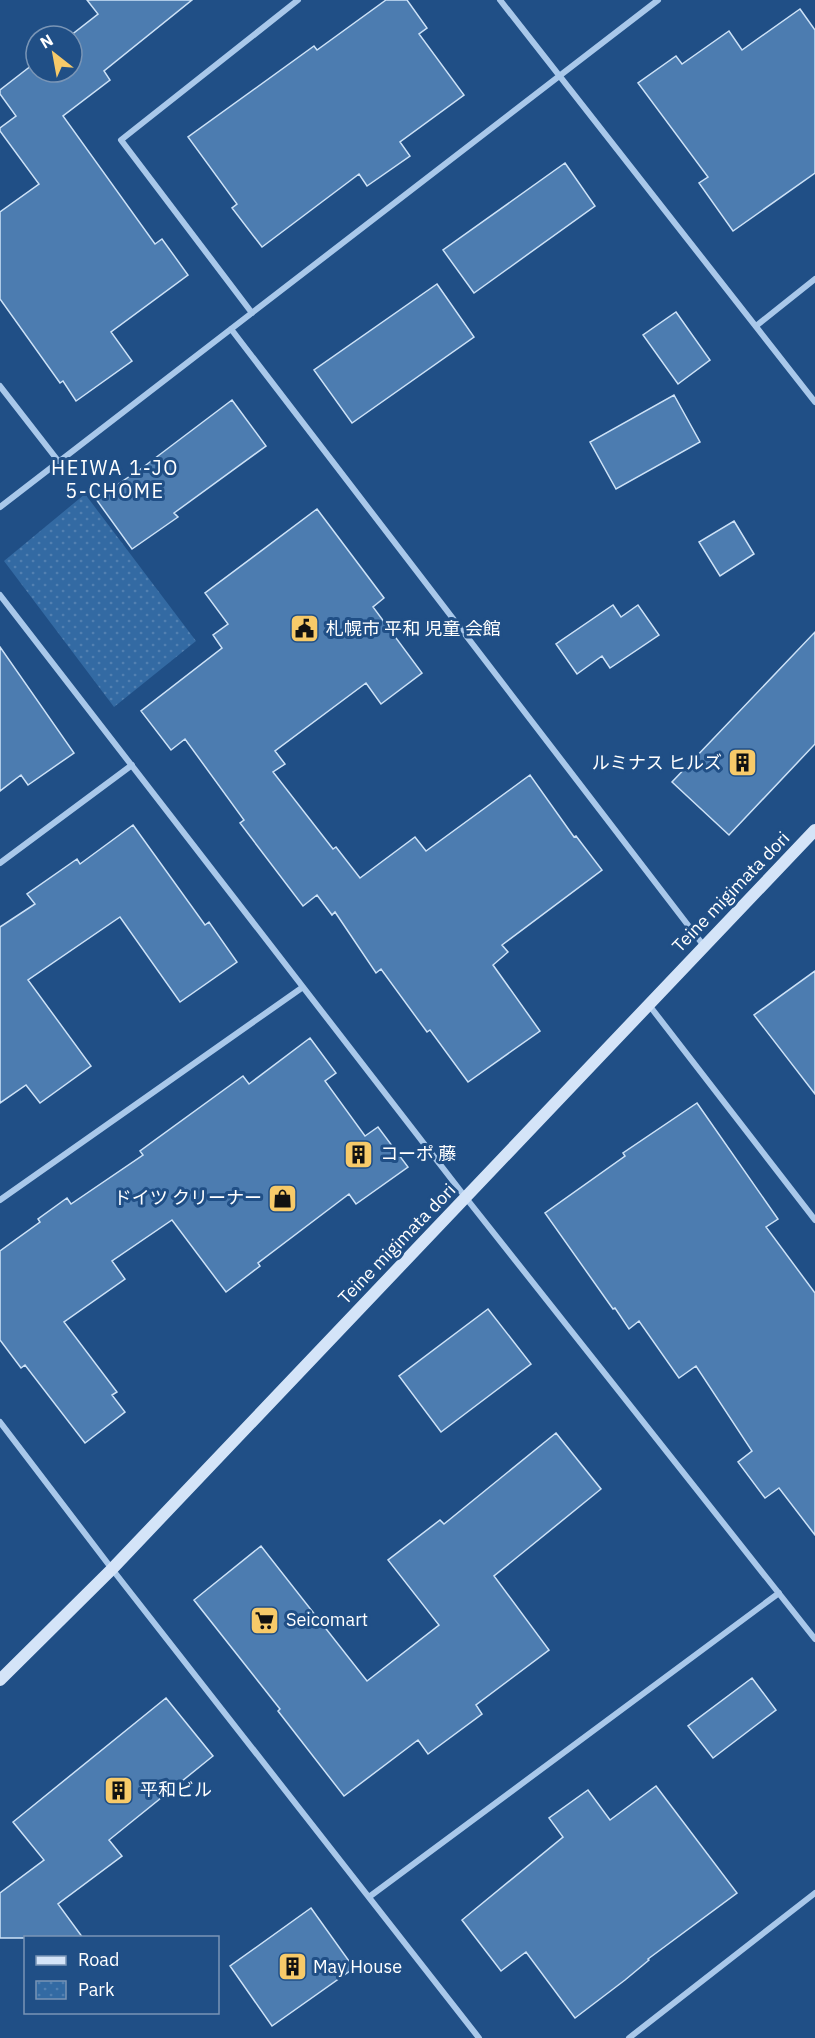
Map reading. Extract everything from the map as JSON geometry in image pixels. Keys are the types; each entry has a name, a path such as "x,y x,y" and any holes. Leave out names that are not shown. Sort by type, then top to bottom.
{"street":[{"path":"252,313 121,140 298,0"},
{"path":"500,0 815,402"},
{"path":"0,507 658,0"},
{"path":"756,326 815,279"},
{"path":"231,329 704,946"},
{"path":"0,387 59,462"},
{"path":"0,595 466,1198 815,1639"},
{"path":"0,862 132,765"},
{"name":"Teine migimata dori","path":"0,1680 112,1569 815,830"},
{"path":"0,1200 303,987"},
{"path":"649,1005 815,1220"},
{"path":"0,1422 478,2038"},
{"path":"369,1897 778,1593"},
{"path":"629,2038 815,1893"}],"green space":[{"path":"85,494 196,641 114,707 4,561"}],"building":[{"path":"87,0 192,0 104,71 110,80 63,116 155,244 162,239 188,275 111,332 132,361 76,401 63,381 60,383 0,299 0,212 39,184 0,131 0,128 16,116 0,94 0,90 24,71 24,84 84,84 84,25 98,14"},
{"path":"386,0 407,0 427,28 419,34 464,95 400,142 410,156 367,186 359,174 262,247 232,208 237,204 188,137 314,46 317,50"},
{"path":"800,9 815,30 815,173 733,231 699,183 708,177 638,83 676,56 682,64 729,31 742,50"},
{"path":"565,163 595,206 474,293 443,250"},
{"path":"437,284 474,337 352,423 314,370"},
{"path":"676,312 710,360 678,384 643,335"},
{"path":"674,395 700,442 616,489 590,442"},
{"path":"232,400 266,446 174,513 178,517 132,549 96,499 142,468"},
{"path":"317,509 384,598 373,607 422,673 381,704 366,683 275,751 285,764 273,772 333,849 336,847 360,878 415,837 426,851 530,775 574,837 576,836 602,870 502,945 508,952 493,965 540,1031 468,1082 430,1030 427,1032 381,969 376,973 335,912 332,915 317,895 303,906 240,823 244,820 185,739 171,750 141,711 222,648 213,635 228,624 205,593"},
{"path":"734,521 754,554 720,576 699,542"},
{"path":"613,605 621,617 638,605 659,635 610,668 602,656 577,674 556,644"},
{"name":"ルミナス ヒルズ","path":"815,632 815,744 729,835 672,782"},
{"path":"0,647 74,753 28,785 21,775 0,791"},
{"path":"133,825 205,925 209,922 237,962 180,1002 120,917 28,980 91,1066 40,1103 26,1085 0,1103 0,927 35,904 27,894 77,859 80,864"},
{"path":"815,971 815,1094 754,1015"},
{"path":"310,1038 336,1073 325,1081 365,1136 378,1127 408,1167 356,1204 349,1194 258,1263 260,1266 226,1292 172,1220 112,1261 125,1279 64,1322 117,1392 112,1395 125,1412 85,1443 25,1365 21,1368 0,1340 0,1251 40,1222 38,1219 67,1198 71,1204 143,1155 140,1151 243,1076 249,1084"},
{"path":"697,1103 778,1219 766,1227 815,1293 815,1535 779,1488 765,1498 738,1462 752,1451 696,1366 679,1378 639,1321 629,1329 545,1213 625,1156 623,1153"},
{"path":"488,1309 531,1364 441,1432 399,1376"},
{"path":"556,1433 601,1489 494,1576 549,1650 476,1705 482,1714 428,1754 418,1740 344,1796 278,1711 280,1709 194,1600 261,1546 367,1681 439,1625 388,1560 440,1520 444,1524"},
{"path":"752,1678 776,1710 713,1758 688,1726"},
{"name":"平和ビル","path":"166,1698 213,1756 109,1840 122,1856 58,1904 82,1936 0,1938 0,1893 44,1860 13,1822"},
{"path":"656,1786 737,1893 648,1959 625,1980 575,2018 526,1952 501,1971 462,1920 563,1837 549,1818 588,1790 610,1820"},
{"name":"May House","path":"311,1908 354,1968 272,2026 230,1966"}],"place":[{"name":"札幌市 平和 児童 会館","path":"305,629"},
{"name":"ルミナス ヒルズ","path":"743,763"},
{"name":"コーポ 藤","path":"359,1154"},
{"name":"ドイツ クリーナー","path":"283,1198"},
{"name":"Seicomart","path":"265,1620"},
{"name":"平和ビル","path":"119,1790"},
{"name":"May House","path":"292,1967"}],"district":[{"name":"HEIWA 1-JO 5-CHOME","path":"115,480"}]}
